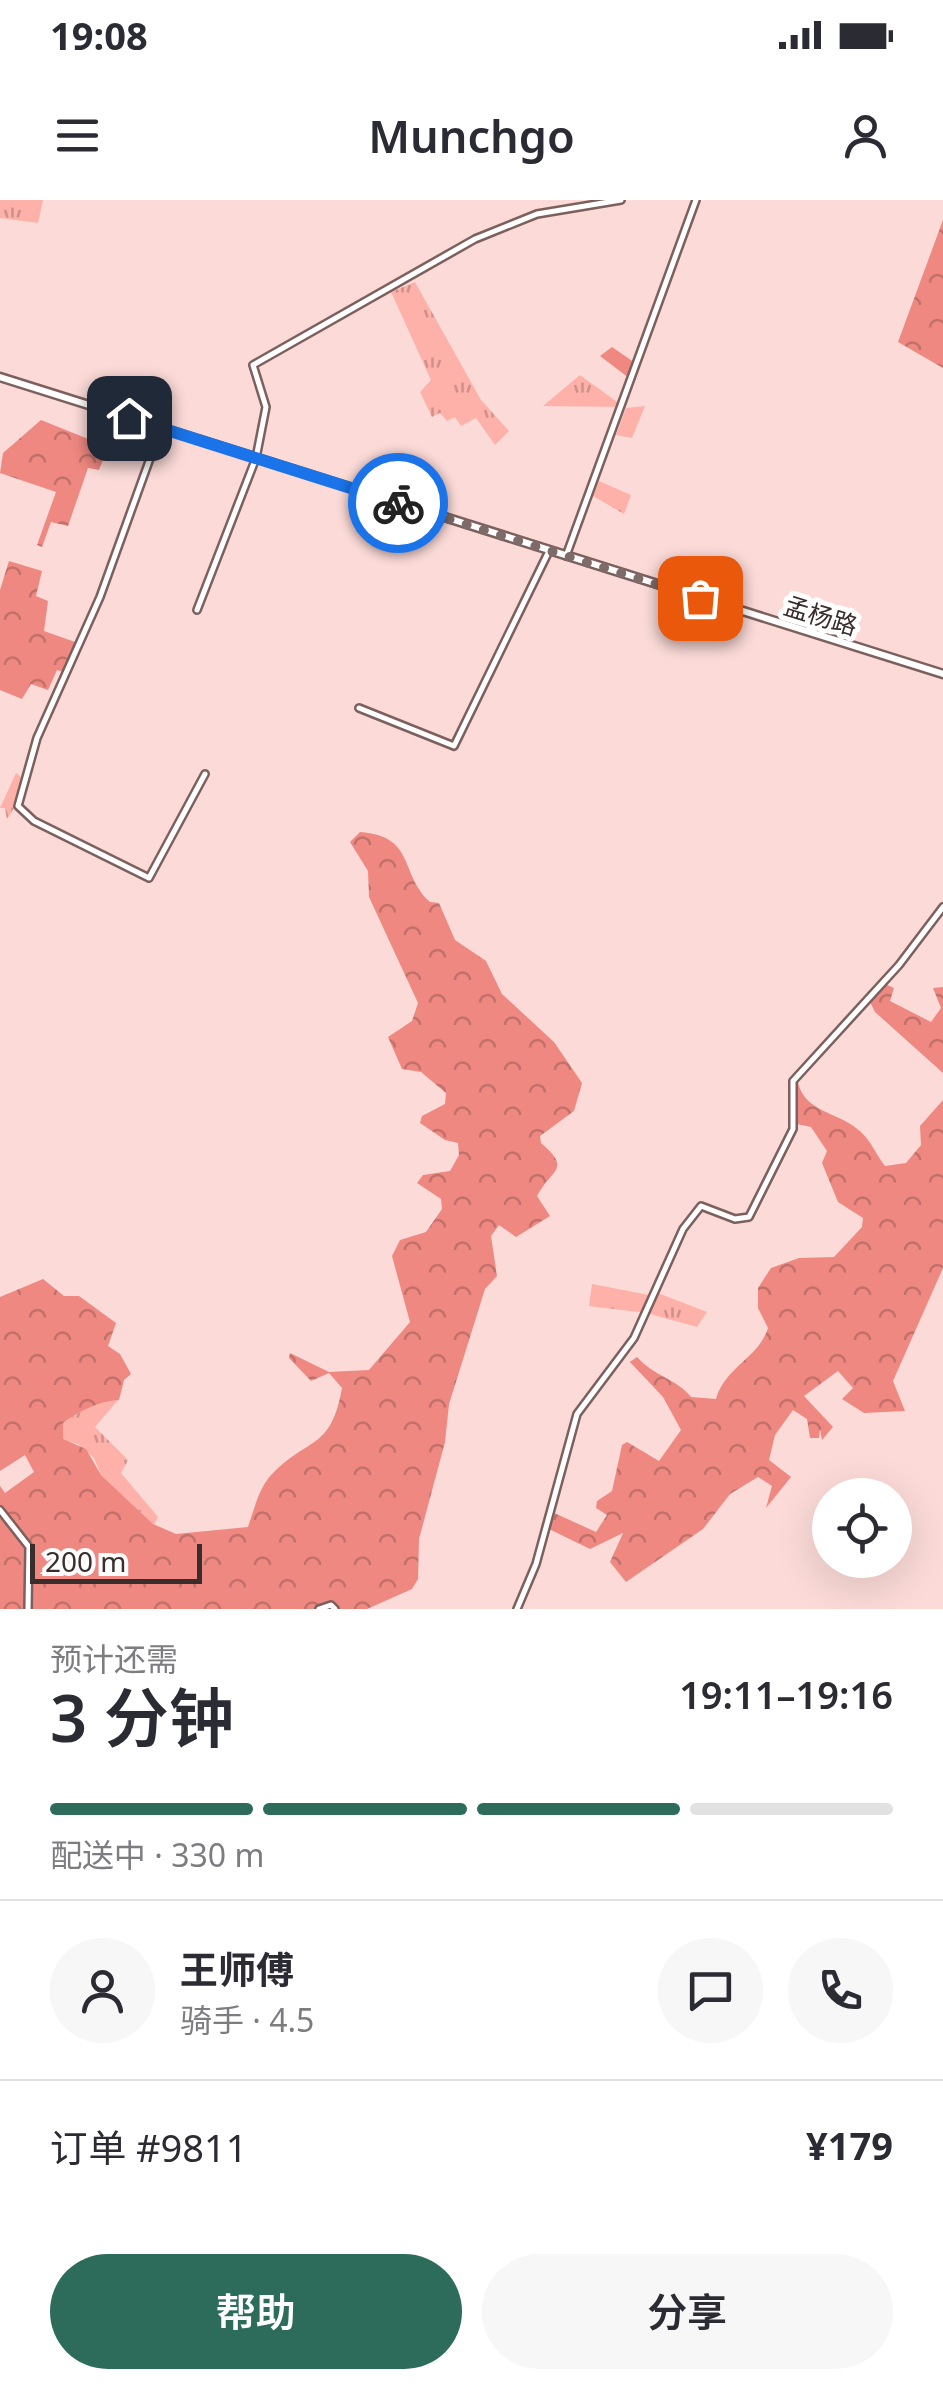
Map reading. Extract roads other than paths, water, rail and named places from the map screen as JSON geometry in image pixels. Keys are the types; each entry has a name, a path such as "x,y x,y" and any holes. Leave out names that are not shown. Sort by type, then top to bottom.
{"street":[{"path":"198,610 256,458 266,407 253,365 475,240 537,214 620,200"},
{"path":"566,556 696,200"},
{"name":"孟杨路","path":"0,377 943,674"},
{"path":"161,428 100,597 38,738 18,806 34,821 149,878 205,774"},
{"path":"359,708 454,746 549,551"},
{"path":"517,1609 536,1564 576,1414 634,1338 683,1229 701,1206 736,1219 749,1218 793,1129 793,1081 876,992 943,908"},
{"path":"0,1510 29,1547 28,1609"},
{"path":"319,1609 330,1605 335,1609"}]}
